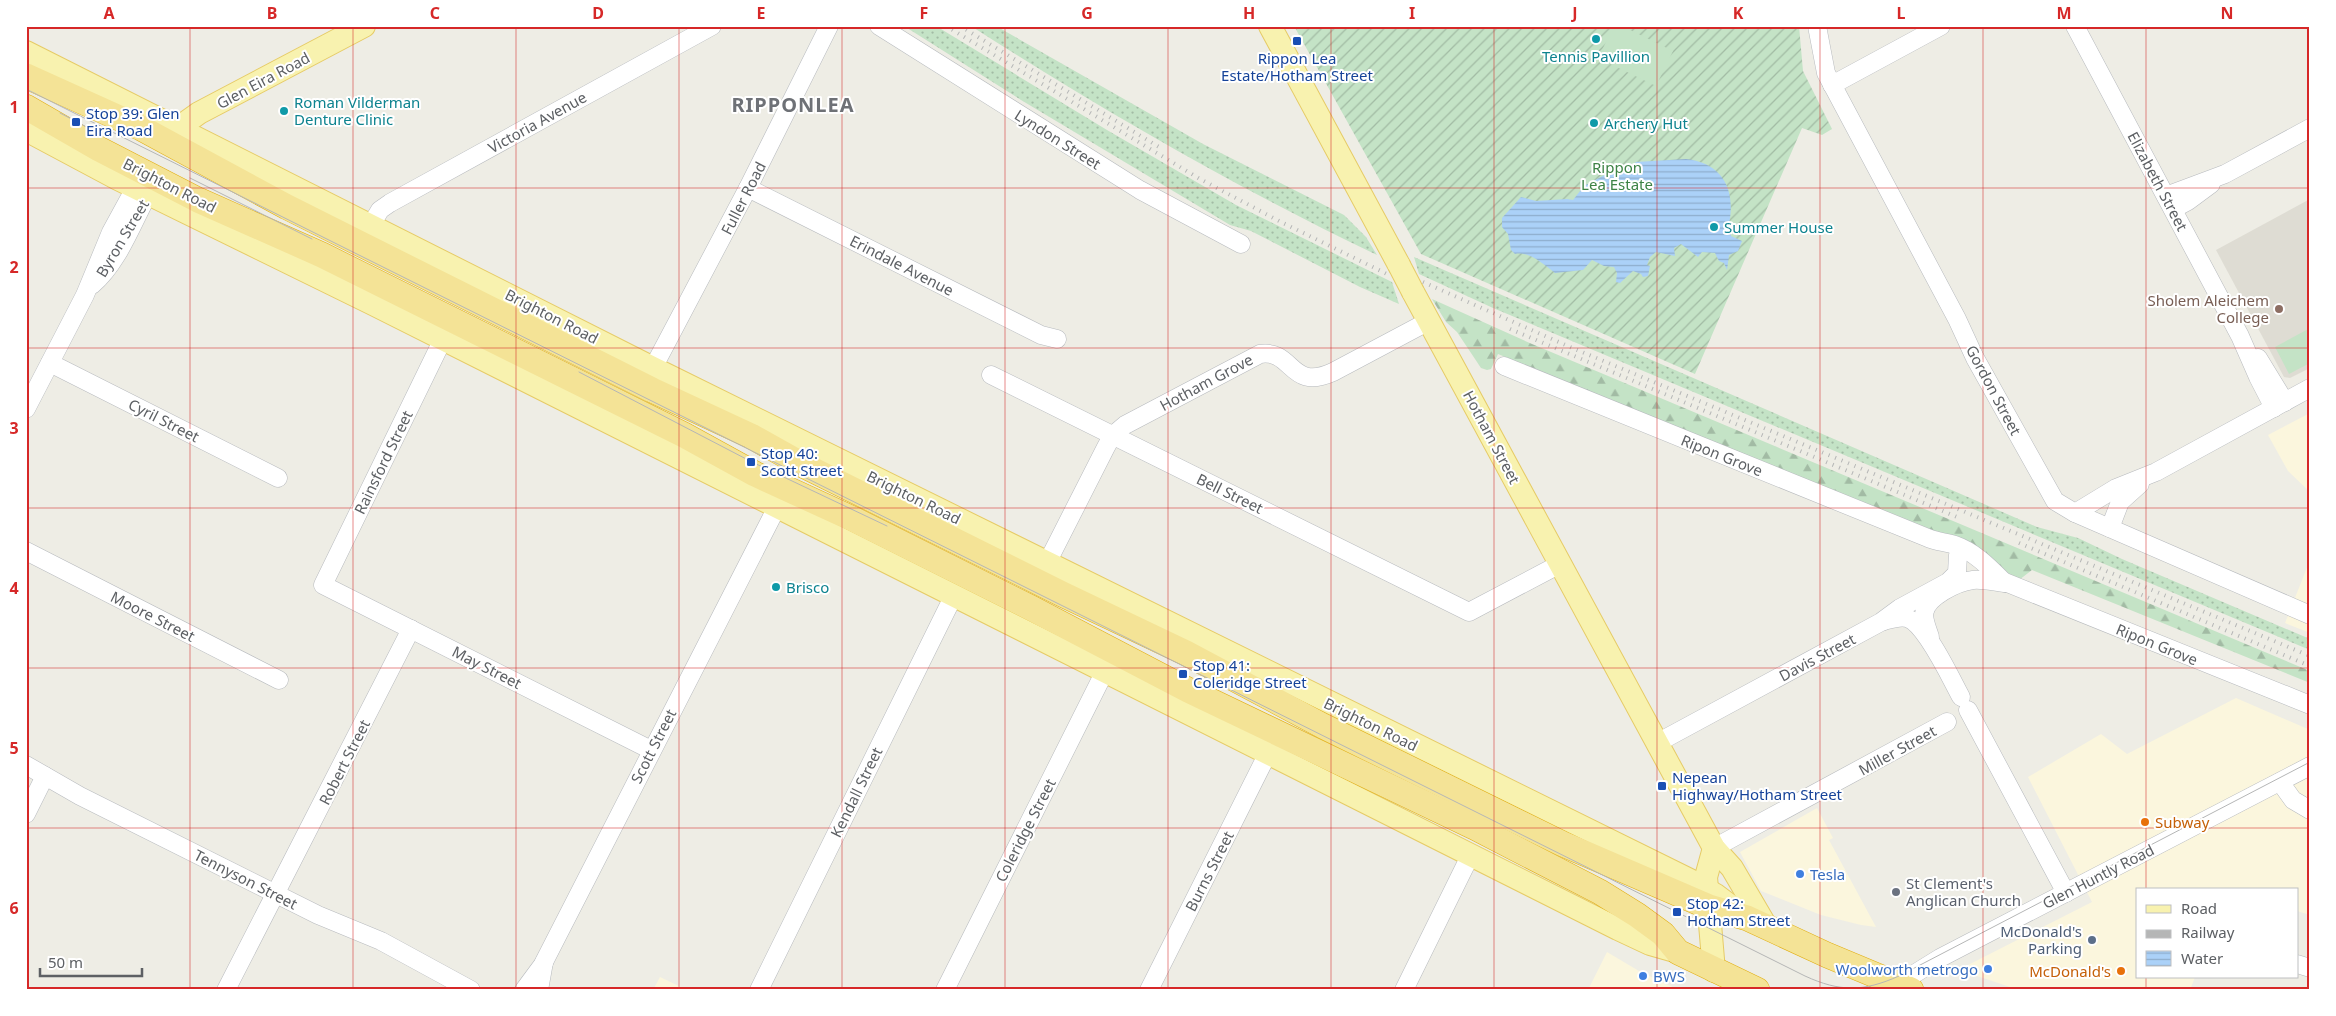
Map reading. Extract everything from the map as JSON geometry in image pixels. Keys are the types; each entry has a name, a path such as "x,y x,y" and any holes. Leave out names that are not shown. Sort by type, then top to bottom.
{"highway":[{"name":"Brighton Road","path":"26,76 101,109 174,135 287,207 557,343 750,436 918,522 1193,657 1369,748 1589,857 1708,898 1898,988"},
{"name":"Brighton Road","path":"26,107 99,149 146,183 214,208 300,244 598,392 755,474 905,545 1031,608 1188,690 1357,771 1600,892 1654,926 1678,952 1714,971 1757,990"},
{"name":"Glen Eira Road","path":"146,183 174,135"},
{"path":"545,366 557,343"},
{"path":"905,545 918,522"},
{"path":"1357,771 1369,748"}],"main road":[{"name":"Glen Eira Road","path":"174,135 200,113 364,26"},
{"name":"Hotham Street","path":"1270,26 1714,848 1732,868 1757,922"},
{"name":"Brighton Road","path":"26,52 174,135 371,225 653,368 1235,656 1708,898"},
{"name":"Brighton Road","path":"26,130 146,183 373,304 849,543 1644,941 1678,952"},
{"path":"346,267 373,304"},
{"path":"510,372 539,370 545,366"},
{"path":"598,392 628,432"},
{"path":"918,522 960,519"},
{"path":"849,543 905,545"},
{"path":"1031,608 1059,648"},
{"path":"1235,656 1253,689"},
{"path":"1313,775 1354,776 1357,771"},
{"path":"1714,848 1708,867 1708,898 1714,971"}],"street":[{"name":"Victoria Avenue","path":"371,225 380,210 390,203 712,26"},
{"name":"Fuller Road","path":"653,368 748,188 829,26"},
{"name":"Lyndon Street","path":"879,26 1140,190 1241,244"},
{"name":"Gordon Street","path":"1817,26 1823,65 1832,85 1957,319 1975,358 2058,505 2310,615"},
{"path":"1832,85 1941,26"},
{"name":"Elizabeth Street","path":"2075,26 2240,336 2258,377 2280,405"},
{"path":"2170,203 2310,128"},
{"name":"Byron Street","path":"26,409 85,295 105,272 146,183"},
{"name":"Erindale Avenue","path":"748,188 1041,335 1057,340"},
{"name":"Hotham Grove","path":"1046,563 1112,436 1132,422 1257,355 1274,354 1286,361 1299,375 1308,378 1318,378 1333,372 1429,321"},
{"name":"Rainsford Street","path":"323,585 443,339"},
{"name":"Cyril Street","path":"50,363 278,478"},
{"name":"Ripon Grove","path":"1504,366 1941,543 2005,583 2310,705"},
{"name":"Bell Street","path":"991,375 1469,612 1560,564"},
{"path":"2075,513 2116,488 2156,472 2310,388"},
{"path":"2110,528 2120,502 2156,472"},
{"name":"Scott Street","path":"539,990 544,962 776,506"},
{"name":"Ripon Grove","path":"1941,543 1954,544 1968,552 1983,562 2005,583"},
{"name":"Moore Street","path":"26,551 279,680"},
{"name":"Davis Street","path":"1657,743 1881,622 1900,608 1952,579 1958,569 1958,555"},
{"path":"2005,583 1969,580 1933,599 1927,605 1924,615 1930,640 2066,893"},
{"name":"May Street","path":"323,585 651,750"},
{"name":"Kendall Street","path":"759,990 954,595"},
{"path":"1881,622 1895,618 1908,618 1930,640"},
{"name":"Robert Street","path":"226,990 411,629"},
{"name":"Coleridge Street","path":"945,990 1105,671"},
{"name":"Miller Street","path":"1714,848 1947,722"},
{"name":"Burns Street","path":"1150,990 1268,753"},
{"name":"Tennyson Street","path":"26,765 80,796 318,915 381,941 473,989"},
{"name":"Glen Huntly Road","path":"1898,988 1918,970 2280,782 2308,771"},
{"path":"26,814 45,776"},
{"path":"2280,782 2293,800 2310,810"},
{"path":"1404,990 1471,854"},
{"path":"524,990 544,962"},
{"path":"2298,964 2310,968"}],"shaded area":[{"name":"Sholem Aleichem College","path":"2310,199 2310,368 2290,378 2284,377 2216,250"},
{"path":"2310,413 2310,492 2288,471 2268,435"},
{"path":"2310,560 2310,633 2285,623"},
{"path":"2236,698 2310,730 2310,915 2298,911 2298,888 2136,888 2136,978 2195,978 2190,990 2019,990 1968,973 1968,965 2092,902 2028,777 2101,734 2127,754"},
{"name":"Tesla","path":"1817,808 1833,838 1829,840 1876,927 1821,915 1761,891 1740,852"},
{"path":"1607,952 1639,971 1679,990 1588,990"},
{"path":"660,977 687,990 653,990"}],"green space":[{"path":"904,26 936,26 1107,130 1236,205 1392,282 1399,304 1360,287 1251,231 1230,225 1021,100"},
{"path":"971,26 996,26 1203,144 1344,215 1366,237 1377,255 1273,203 1171,147 1070,88"},
{"name":"Rippon Lea Estate","path":"1294,26 1799,26 1803,71 1832,129 1822,135 1802,128 1695,374 1421,254"},
{"path":"1614,26 1622,26 1673,51 1656,86 1598,58"},
{"path":"1414,257 2037,527 2078,538 2122,559 2310,639 2310,650 1493,308 1419,274"},
{"path":"1432,299 1532,344 2310,671 2310,683 2032,570 2019,580 1775,468 1498,354 1491,369 1481,368 1457,332 1446,322"},
{"path":"2310,328 2310,363 2289,374 2275,347"}],"water":[{"path":"1686,159 1709,166 1718,172 1728,190 1731,212 1729,224 1731,236 1742,241 1738,251 1729,255 1727,270 1724,263 1719,261 1715,253 1702,252 1698,257 1681,244 1674,248 1675,256 1656,252 1650,257 1647,265 1650,266 1648,276 1643,277 1641,274 1633,271 1620,283 1616,282 1617,273 1614,267 1604,266 1592,260 1583,270 1555,273 1531,257 1515,254 1511,250 1508,234 1502,227 1502,218 1521,197 1536,201 1573,200 1584,186 1612,171 1631,167 1636,162"}],"tram line":[{"path":"26,89 1805,976 1829,985 1852,988 1863,987 1899,976 2310,762"},
{"path":"60,113 98,133"},
{"path":"190,178 312,239"},
{"path":"579,372 752,462 887,526"}],"railway":[{"path":"946,26 1200,179 1281,222 1387,274"},
{"path":"960,26 1159,147"},
{"path":"1423,282 1570,347 2310,656"},
{"path":"1510,329 1957,517"},
{"path":"2019,543 2310,666"}],"place":[{"name":"Tennis Pavillion","path":"1596,39"},
{"name":"Rippon Lea Estate/Hotham Street","path":"1297,41"},
{"name":"Roman Vilderman Denture Clinic","path":"284,111"},
{"name":"Stop 39: Glen Eira Road","path":"76,122"},
{"name":"Archery Hut","path":"1594,123"},
{"name":"Summer House","path":"1714,227"},
{"name":"Sholem Aleichem College","path":"2279,309"},
{"name":"Stop 40: Scott Street","path":"751,462"},
{"name":"Brisco","path":"776,587"},
{"name":"Stop 41: Coleridge Street","path":"1183,674"},
{"name":"Nepean Highway/Hotham Street","path":"1662,786"},
{"name":"Subway","path":"2145,822"},
{"name":"Tesla","path":"1800,874"},
{"name":"St Clement's Anglican Church","path":"1896,892"},
{"name":"Stop 42: Hotham Street","path":"1677,912"},
{"name":"McDonald's Parking","path":"2092,940"},
{"name":"Woolworth metrogo","path":"1988,969"},
{"name":"McDonald's","path":"2121,971"},
{"name":"BWS","path":"1643,976"}],"district":[{"name":"RIPPONLEA","path":"793,104"}]}
